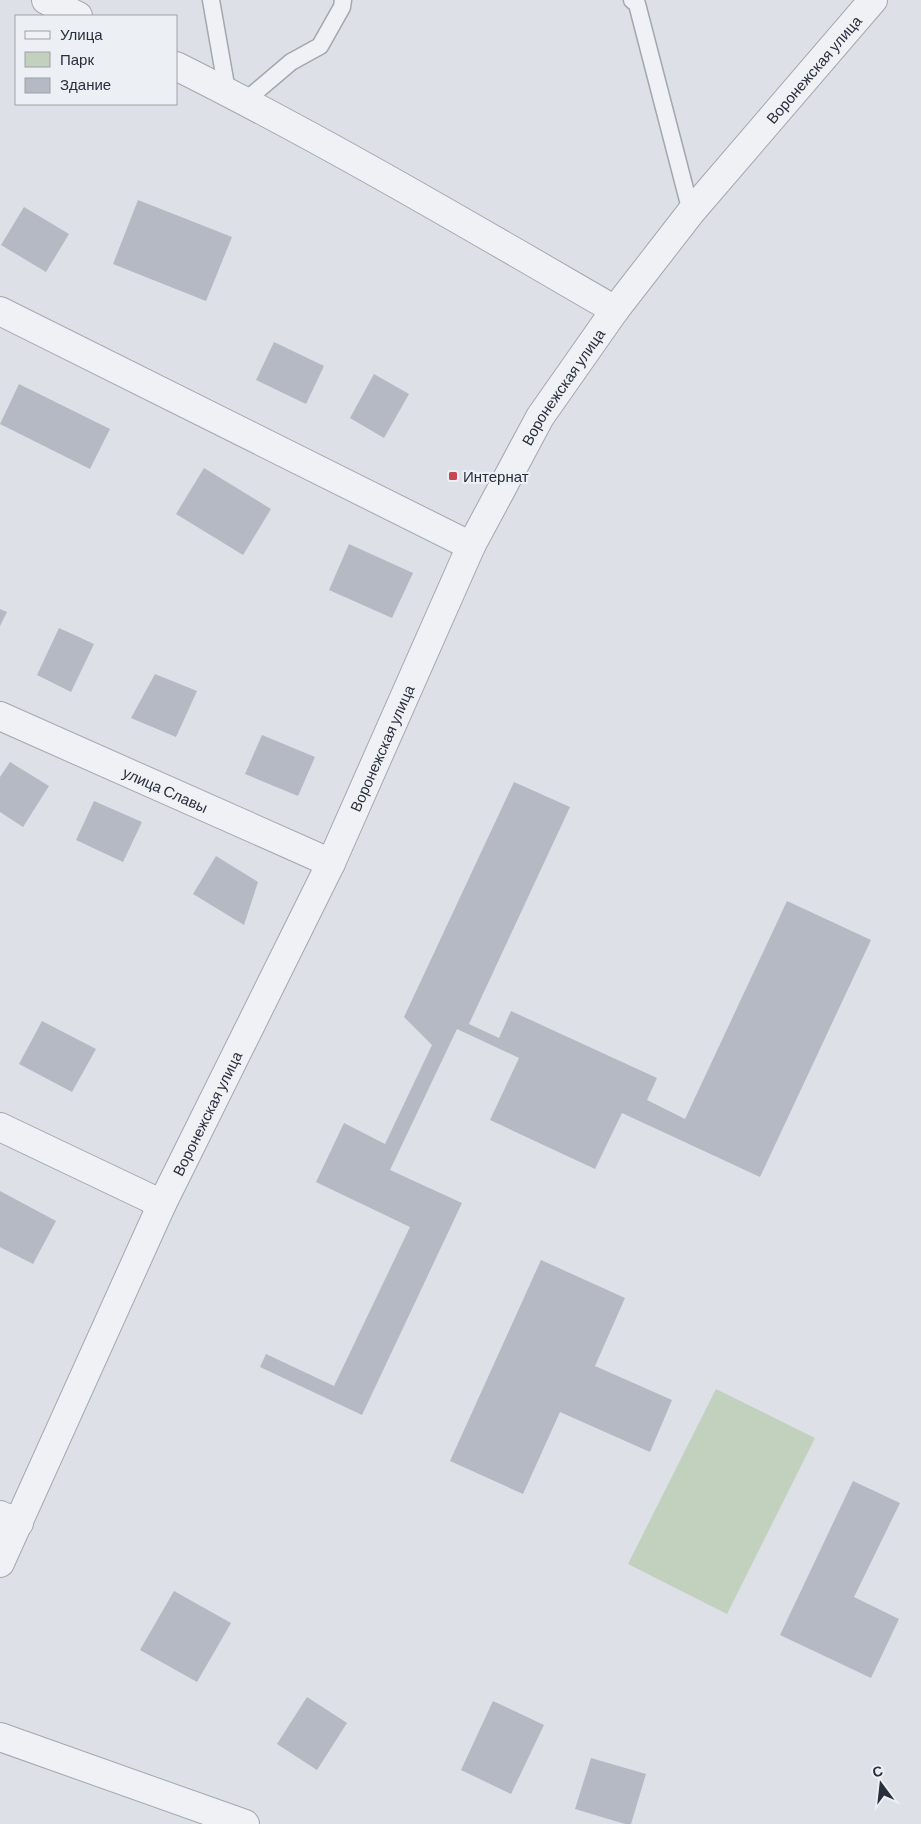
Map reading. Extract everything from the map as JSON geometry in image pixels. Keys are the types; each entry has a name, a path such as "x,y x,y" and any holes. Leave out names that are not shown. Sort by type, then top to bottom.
{"street":[{"path":"46,0 76,15"},
{"name":"Воронежская улица","path":"0,1563 9,1519 331,863 471,546 540,416 615,310 691,212 873,0"},
{"path":"178,67 236,96 420,197 615,310"},
{"path":"0,311 471,546"},
{"name":"улица Славы","path":"0,716 331,863"},
{"path":"0,1126 162,1204"},
{"path":"0,1737 245,1824"}],"lane":[{"path":"211,0 236,96 320,46 344,0"},
{"path":"632,0 637,4 691,212"}],"green space":[{"path":"716,1389 815,1438 727,1614 628,1564"}],"building":[{"path":"138,200 232,237 206,301 113,264"},
{"path":"24,207 69,234 46,272 1,245"},
{"path":"274,342 324,366 306,404 256,380"},
{"path":"374,374 409,394 384,438 350,418"},
{"path":"19,384 110,429 90,469 0,424"},
{"path":"204,468 271,509 243,555 176,514"},
{"path":"349,544 413,573 392,618 329,590"},
{"path":"0,609 7,612 0,626"},
{"path":"59,628 94,644 71,692 37,675"},
{"path":"155,674 197,691 176,737 131,718"},
{"path":"262,735 315,757 298,796 245,774"},
{"path":"10,762 49,786 23,827 0,812 0,777"},
{"path":"514,782 570,807 469,1024 499,1038 511,1011 657,1078 647,1100 685,1119 787,901 871,940 760,1177 622,1113 595,1169 490,1120 519,1058 457,1029 390,1170 462,1203 362,1415 260,1367 266,1354 334,1386 410,1227 316,1182 344,1123 385,1144 432,1045 404,1017"},
{"path":"94,801 142,822 123,862 76,840"},
{"path":"216,856 258,882 244,925 193,894"},
{"path":"42,1021 96,1049 72,1092 19,1064"},
{"path":"0,1191 56,1221 33,1264 0,1247"},
{"path":"541,1260 625,1298 595,1366 672,1400 650,1452 560,1412 523,1494 450,1461"},
{"path":"853,1481 900,1503 854,1597 899,1619 871,1678 780,1635"},
{"path":"174,1591 231,1623 197,1682 140,1650"},
{"path":"307,1697 347,1723 317,1770 277,1744"},
{"path":"493,1701 544,1725 511,1794 461,1770"},
{"path":"591,1758 646,1774 631,1824 625,1824 575,1809"}],"place":[{"name":"Интернат","path":"453,476"}]}
